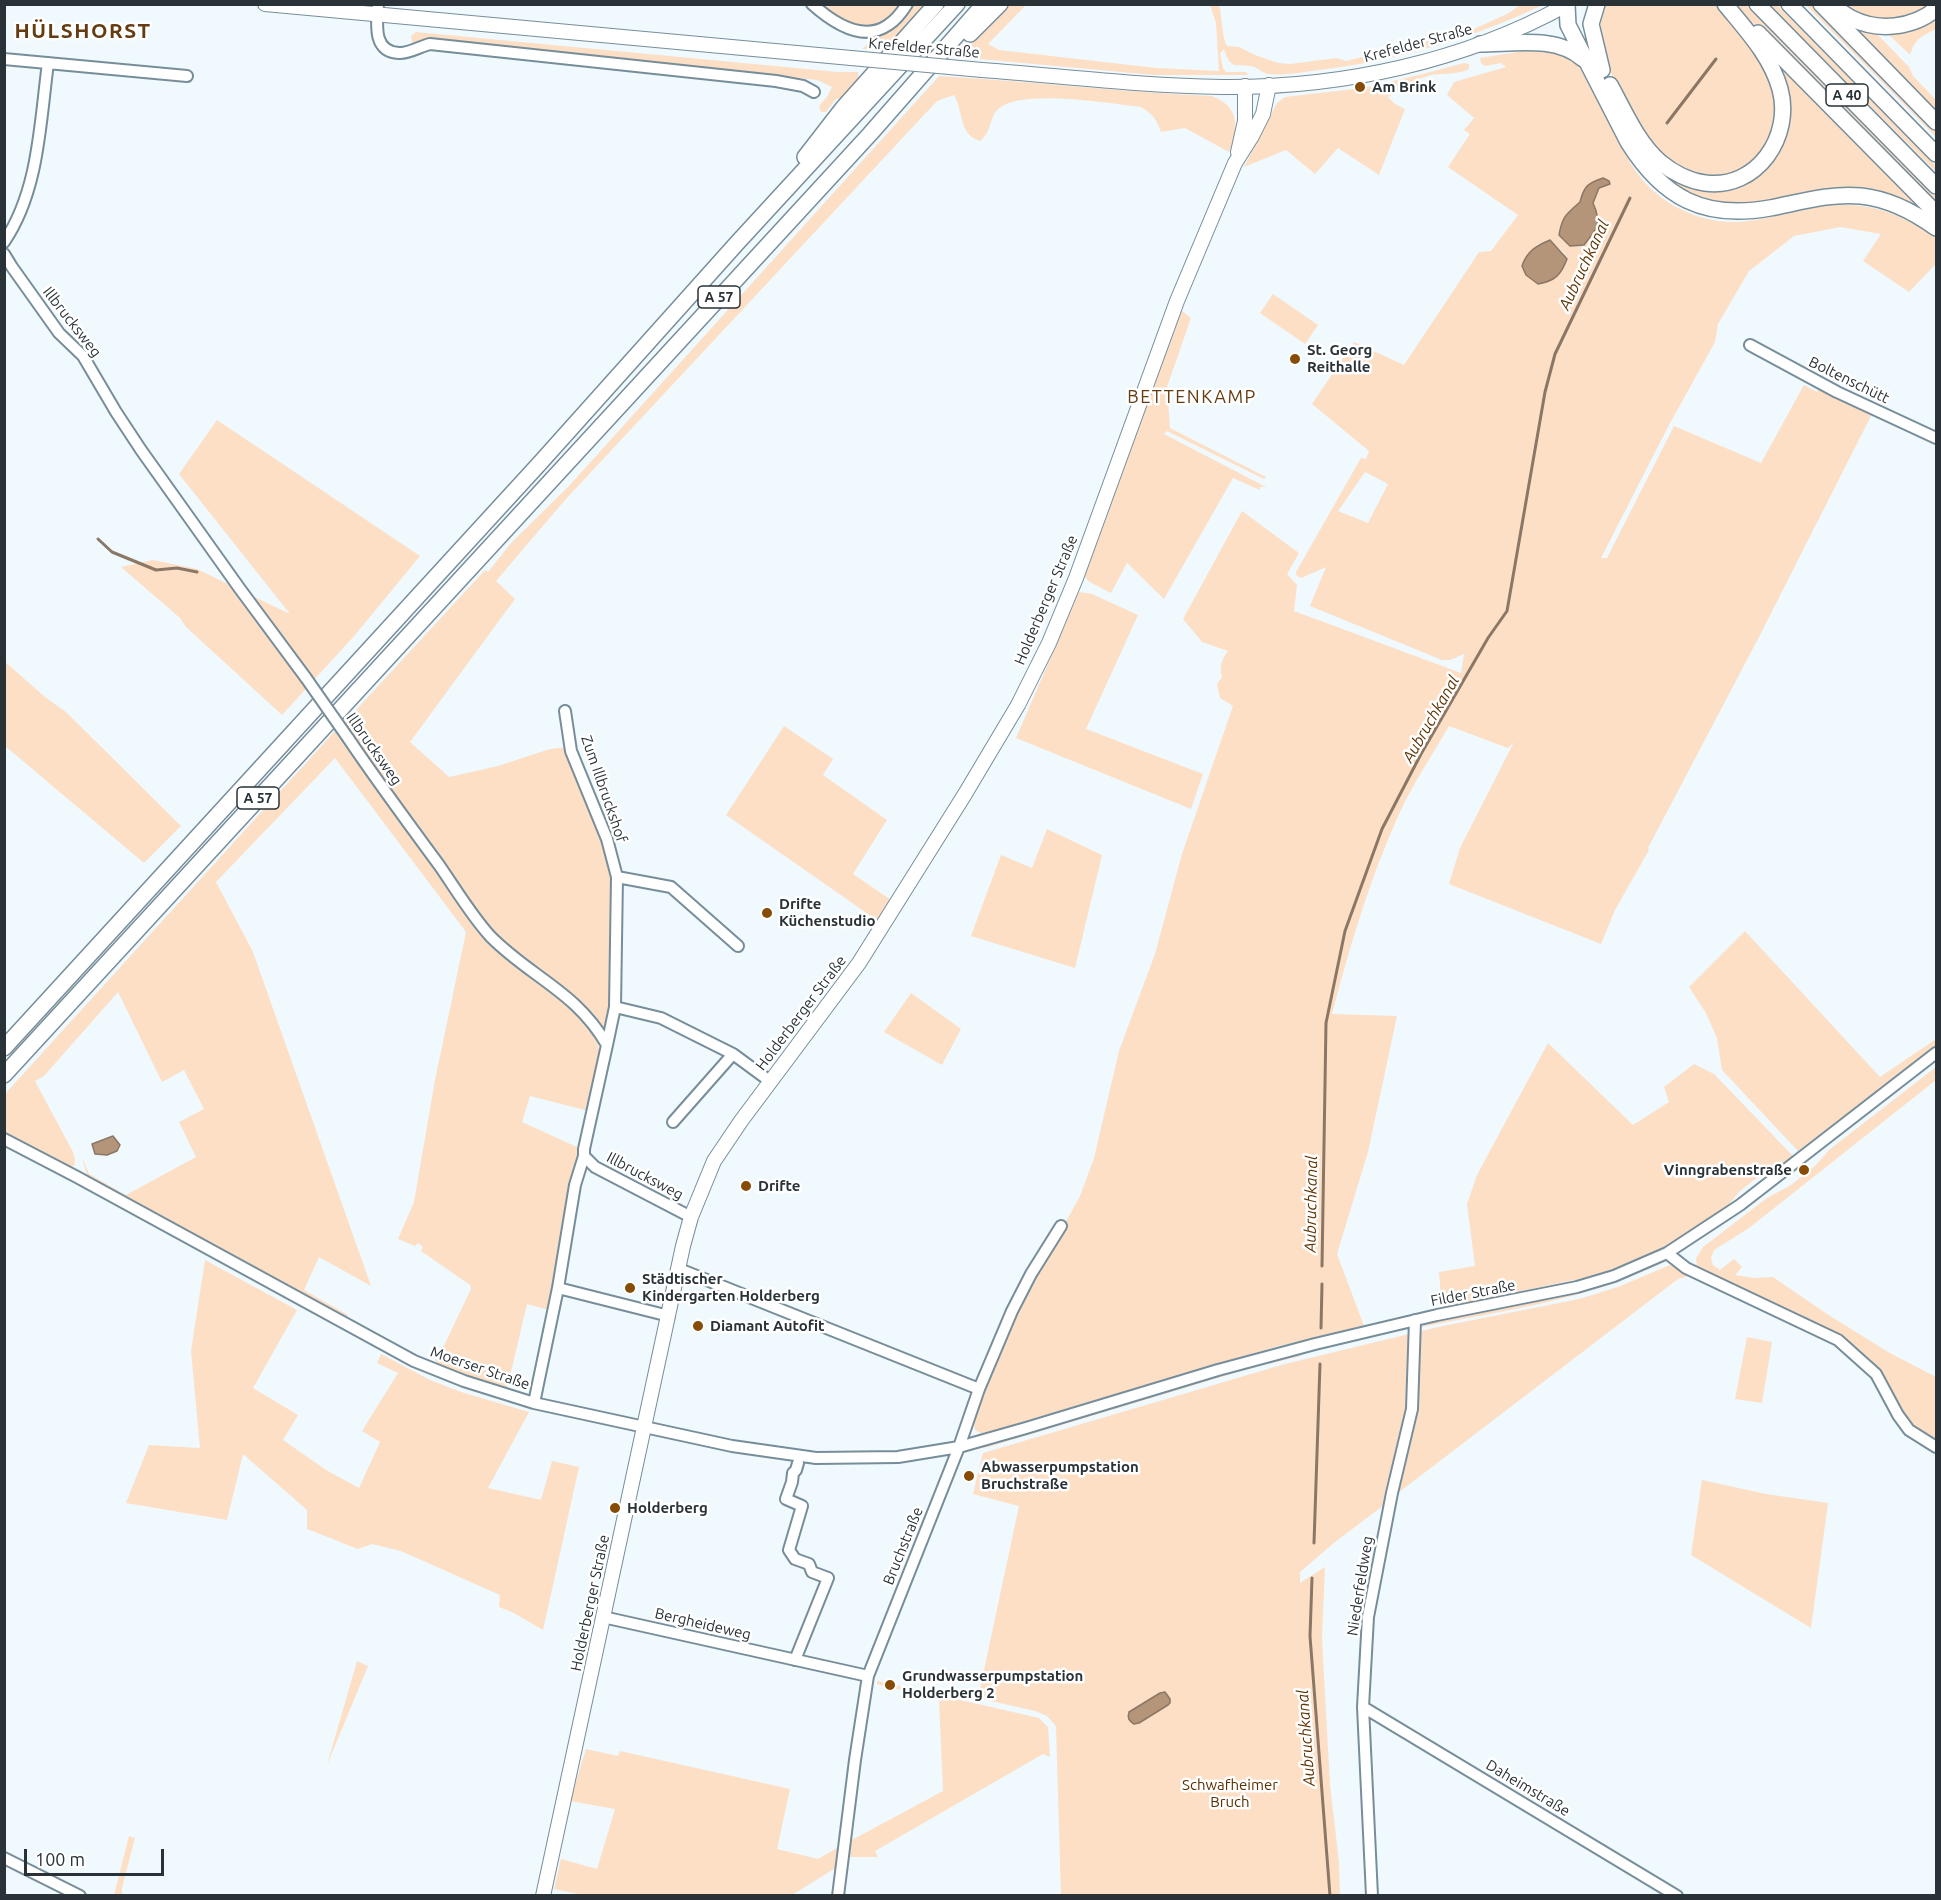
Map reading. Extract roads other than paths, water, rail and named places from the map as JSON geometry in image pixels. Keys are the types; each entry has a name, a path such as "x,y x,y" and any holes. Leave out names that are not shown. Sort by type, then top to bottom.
{"highway":[{"path":"738,242 754,216 797,167 843,108 936,4"},
{"name":"A 57","path":"4,1048 957,4"},
{"name":"A 57","path":"4,1075 870,134 984,4"},
{"path":"870,134 1000,4"},
{"path":"1597,4 1591,24 1602,70"},
{"path":"1567,5 1647,148 1669,168 1706,184 1727,183 1749,174 1766,159 1782,126 1782,100 1776,77 1761,50 1726,4"},
{"path":"1726,4 1936,213"},
{"name":"A 40","path":"1757,4 1936,186"},
{"name":"A 40","path":"1789,4 1936,154"},
{"path":"1821,4 1936,122"},
{"path":"1830,4 1851,18 1876,26 1904,26 1936,9"},
{"path":"1567,5 1568,25 1640,160 1657,180 1680,197 1712,210 1747,212 1831,196 1861,196 1903,208 1922,217 1936,228"},
{"path":"1480,44 1549,44 1568,48 1587,62"}],"main road":[{"name":"Krefelder Straße","path":"265,4 378,10 982,70 1221,87 1269,85 1357,76 1405,67 1480,44 1541,19 1567,5"},
{"name":"Holderberger Straße","path":"543,1896 643,1426 691,1217 714,1161 859,963 1018,705 1049,643 1076,578 1177,301 1235,163 1263,114 1269,85"},
{"name":"Holderberger Straße","path":"1235,163 1245,121 1245,86"}],"street":[{"path":"812,4 831,20 846,28 873,31 886,27 895,20 907,4"},
{"path":"378,10 376,29 379,43 387,51 400,54 430,44 776,81 803,86 814,92"},
{"path":"4,59 187,76"},
{"path":"4,242 13,230 31,179 48,63"},
{"name":"Illbrucksweg","path":"4,254 59,333 82,356 141,450 490,935 522,964 575,1003 588,1017 607,1045 584,1156 595,1167 691,1217"},
{"name":"Boltenschütt","path":"1750,345 1837,392 1936,438"},
{"name":"Zum Illbruckshof","path":"566,711 571,751 607,839 617,877 615,1007 607,1045"},
{"path":"617,877 671,887 738,946"},
{"path":"615,1007 661,1018 733,1054 771,1082"},
{"name":"Filder Straße","path":"959,1447 1228,1367 1415,1320 1577,1287 1614,1276 1667,1253 1740,1205 1936,1053"},
{"path":"673,1122 733,1054"},
{"name":"Moerser Straße","path":"4,1139 414,1361 464,1381 534,1403 732,1446 816,1458 898,1457 959,1447"},
{"path":"534,1403 558,1288 575,1185 584,1156"},
{"name":"Bruchstraße","path":"838,1896 868,1676 959,1447 979,1389 1012,1311 1031,1274 1061,1227"},
{"path":"1667,1253 1686,1268 1838,1340 1857,1354 1876,1374 1898,1415 1909,1430 1936,1447"},
{"path":"678,1269 979,1389"},
{"path":"558,1288 669,1316"},
{"name":"Niederfeldweg","path":"1372,1896 1363,1707 1368,1617 1392,1493 1412,1408 1415,1320"},
{"path":"795,1660 828,1578 812,1572 809,1564 795,1559 789,1550 802,1506 786,1499 798,1463"},
{"name":"Bergheideweg","path":"603,1617 868,1676"},
{"name":"Daheimstraße","path":"1363,1707 1677,1896"},
{"path":"4,1858 80,1896"}],"waterway":[{"name":"Aubruchkanal","path":"1667,123 1716,59"},
{"name":"Aubruchkanal","path":"1322,1266 1326,1023 1345,931 1382,829 1421,754 1488,638 1507,611 1545,392 1555,354 1630,198"},
{"path":"98,539 112,552 156,570 177,568 197,572"},
{"name":"Aubruchkanal","path":"1321,1328 1322,1284"},
{"name":"Aubruchkanal","path":"1314,1543 1320,1364"},
{"name":"Aubruchkanal","path":"1312,1578 1310,1636 1330,1896"}],"place":[{"name":"Am Brink","path":"1360,87"},
{"name":"St. Georg Reithalle","path":"1295,359"},
{"name":"Drifte Küchenstudio","path":"767,913"},
{"name":"Vinngrabenstraße","path":"1804,1170"},
{"name":"Drifte","path":"746,1186"},
{"name":"Städtischer Kindergarten Holderberg","path":"630,1288"},
{"name":"Diamant Autofit","path":"698,1326"},
{"name":"Abwasserpumpstation Bruchstraße","path":"969,1476"},
{"name":"Holderberg","path":"615,1508"},
{"name":"Grundwasserpumpstation Holderberg 2","path":"890,1685"}],"district":[{"name":"HÜLSHORST","path":"83,31"},
{"name":"BETTENKAMP","path":"1192,397"}],"park label":[{"name":"Schwafheimer Bruch","path":"1230,1794"}]}
